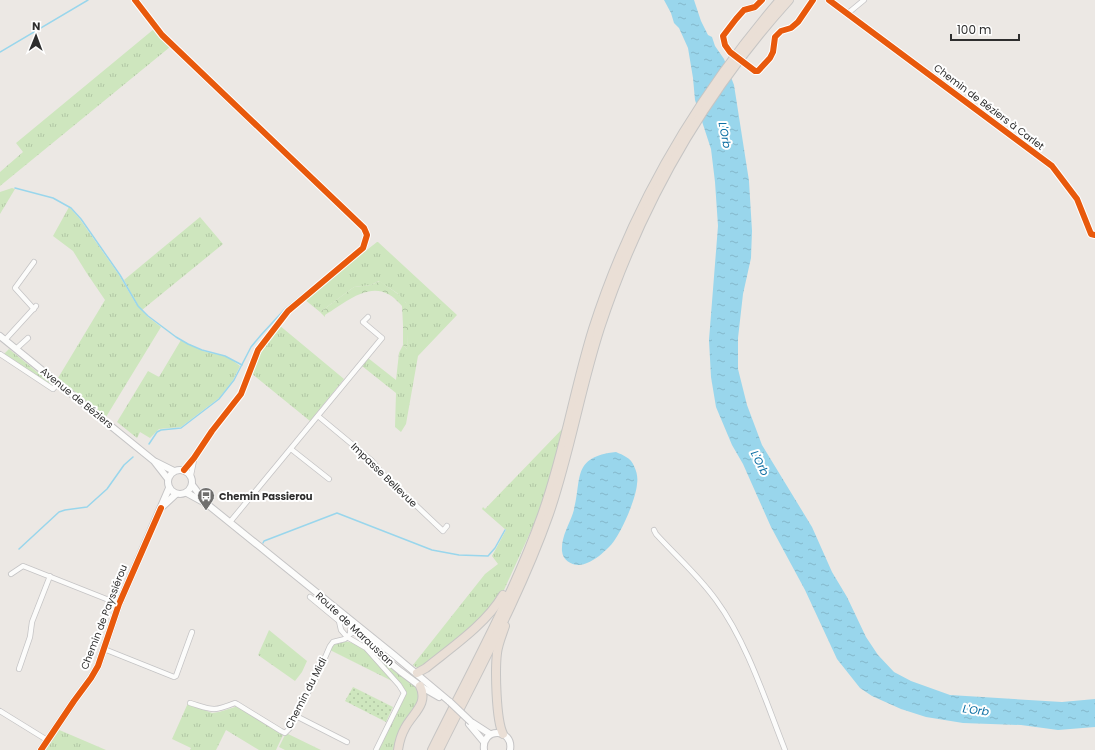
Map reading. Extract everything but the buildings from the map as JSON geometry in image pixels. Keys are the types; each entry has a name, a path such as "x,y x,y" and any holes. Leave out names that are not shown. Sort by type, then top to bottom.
{"highway":[{"path":"439,750 517,591 557,472 586,354 612,274 639,211 686,133 696,110 780,0"},
{"path":"742,51 789,0"},
{"path":"417,673 426,668 490,613 497,605 520,560 529,556"},
{"path":"503,734 499,724 497,654 506,626 531,569 529,556"},
{"path":"432,750 529,556"},
{"path":"398,750 404,729 421,704 423,698 420,686"}],"main road":[{"name":"Avenue de Béziers","path":"3,338 154,461 168,479"},
{"name":"Avenue de Béziers","path":"154,461 174,471"},
{"path":"184,470 191,475 192,486 184,495 176,494 169,488 168,479 174,471 184,470"},
{"path":"192,486 207,504"},
{"name":"Chemin de Payssiérou","path":"41,750 92,678 98,666 119,604 169,488"},
{"path":"187,493 207,504 311,588"},
{"name":"Chemin de Payssiérou","path":"161,508 176,494"},
{"name":"Route de Maraussan","path":"311,588 358,631 376,651 420,686 449,703"},
{"name":"Route de Maraussan","path":"311,588 417,673 470,723 484,742"},
{"name":"Route de Maraussan","path":"470,723 490,734"},
{"path":"484,750 484,742 490,734 499,733 503,734 509,740 510,750"}],"street":[{"path":"135,0 162,35 364,228 367,235 363,248 284,316 258,350 252,361 241,394 184,470"},
{"name":"Chemin de Béziers à Carlet","path":"864,0 847,14 1052,166 1077,199 1091,234 1095,235"},
{"path":"3,338 35,307 15,288 34,262"},
{"path":"230,522 382,338 362,322 368,317"},
{"path":"16,349 28,338"},
{"path":"0,354 53,389 58,382"},
{"name":"Impasse Bellevue","path":"318,416 371,460 383,474 443,531 447,526"},
{"path":"291,449 329,479"},
{"path":"191,475 194,458"},
{"path":"654,530 656,534 712,594 732,625 761,688 784,750"},
{"path":"11,574 23,566 119,604"},
{"path":"19,669 30,637 32,622 50,576"},
{"path":"310,597 339,621 341,630 366,648 399,685 404,693 376,750"},
{"path":"348,635 351,625"},
{"name":"Chemin du Midi","path":"190,702 211,710 218,710 235,703 281,732 285,732 289,729 296,716 330,646 334,642 358,631"},
{"path":"104,649 174,677 176,676 192,632"},
{"path":"0,711 47,740"},
{"path":"296,716 347,742"}],"green space":[{"path":"154,29 170,47 0,186 0,172 23,152 16,143"},
{"path":"12,188 15,189 0,214 0,192"},
{"path":"69,207 79,218 119,275 136,304 148,317 161,327 106,417 58,378 105,300 73,251 53,236"},
{"path":"200,217 223,244 142,310 138,306 124,280"},
{"path":"377,242 457,315 418,356 406,424 401,432 395,427 396,393 362,366 368,358 396,380 399,353 403,345 407,349 408,322 406,303 397,293 379,281 371,285 354,287 320,312 304,299"},
{"path":"380,281 398,294 406,303 408,318 407,349 403,345 402,306 392,297 383,292 373,291 353,297 325,315 325,317 320,312 354,287 371,285"},
{"path":"279,325 344,379 310,421 251,373 259,353"},
{"path":"181,340 203,351 228,357 240,366 233,380 219,398 181,427 159,429 150,438 140,432 137,438 117,422 148,371 159,377"},
{"path":"9,349 52,384 51,386 3,355"},
{"path":"566,425 540,511 504,590 487,614 420,670 413,665 485,574 498,564 492,556 506,530 482,509 483,507 485,509"},
{"path":"269,630 307,661 302,672 295,681 258,655"},
{"path":"345,641 353,643 367,652 396,683 330,650 333,645"},
{"path":"366,645 415,684 417,689 417,704 395,750 378,750 405,692"},
{"path":"353,687 393,707 386,722 345,701"},
{"path":"188,703 212,713 235,707 236,704 283,735 276,750 259,750 226,730 216,750 190,750 191,748 172,739"},
{"path":"57,729 106,750 44,750"},
{"path":"286,733 321,750 285,750 279,747"}],"water":[{"name":"L'Orb","path":"664,0 694,0 701,21 708,35 712,37 715,46 724,59 734,85 749,181 752,231 751,258 743,294 738,338 738,369 747,405 762,445 812,527 832,572 847,597 866,637 878,655 894,672 911,681 950,695 1062,702 1095,699 1095,727 1058,730 1021,725 963,723 926,717 901,709 872,696 860,688 837,659 805,590 771,527 743,464 732,445 716,407 711,377 709,340 718,226 711,149 695,100 688,48 679,28 674,23 671,13"},
{"path":"616,452 631,461 637,473 636,491 631,508 618,535 607,549 587,563 575,565 565,559 562,546 564,536 573,513 581,472 591,459"}],"waterway":[{"path":"0,52 88,0"},
{"path":"15,188 53,198 71,208 81,219 120,275 138,306 148,316 188,344 202,350 225,356 242,365"},
{"path":"360,248 364,236"},
{"path":"149,444 157,432 161,430 181,428 219,399 234,380 251,347 261,335 285,309 350,256"},
{"path":"19,549 59,512 87,507 107,489 124,465 133,457"},
{"path":"263,543 264,541 337,513 432,550 459,555 488,556 495,548 505,530"}],"cycle path":[{"path":"135,0 162,35 364,228 367,235 363,248 288,311 258,350 241,394 184,470"},
{"path":"762,0 755,7 744,10 723,36 725,45 730,52 755,71 758,71 770,58 773,52 775,37 781,31 791,28 798,22 813,0"},
{"path":"829,0 1052,166 1077,199 1091,234 1095,235"},
{"path":"41,750 98,666 119,604 161,508"}],"place":[{"name":"Chemin Passierou","path":"206,511"}]}
